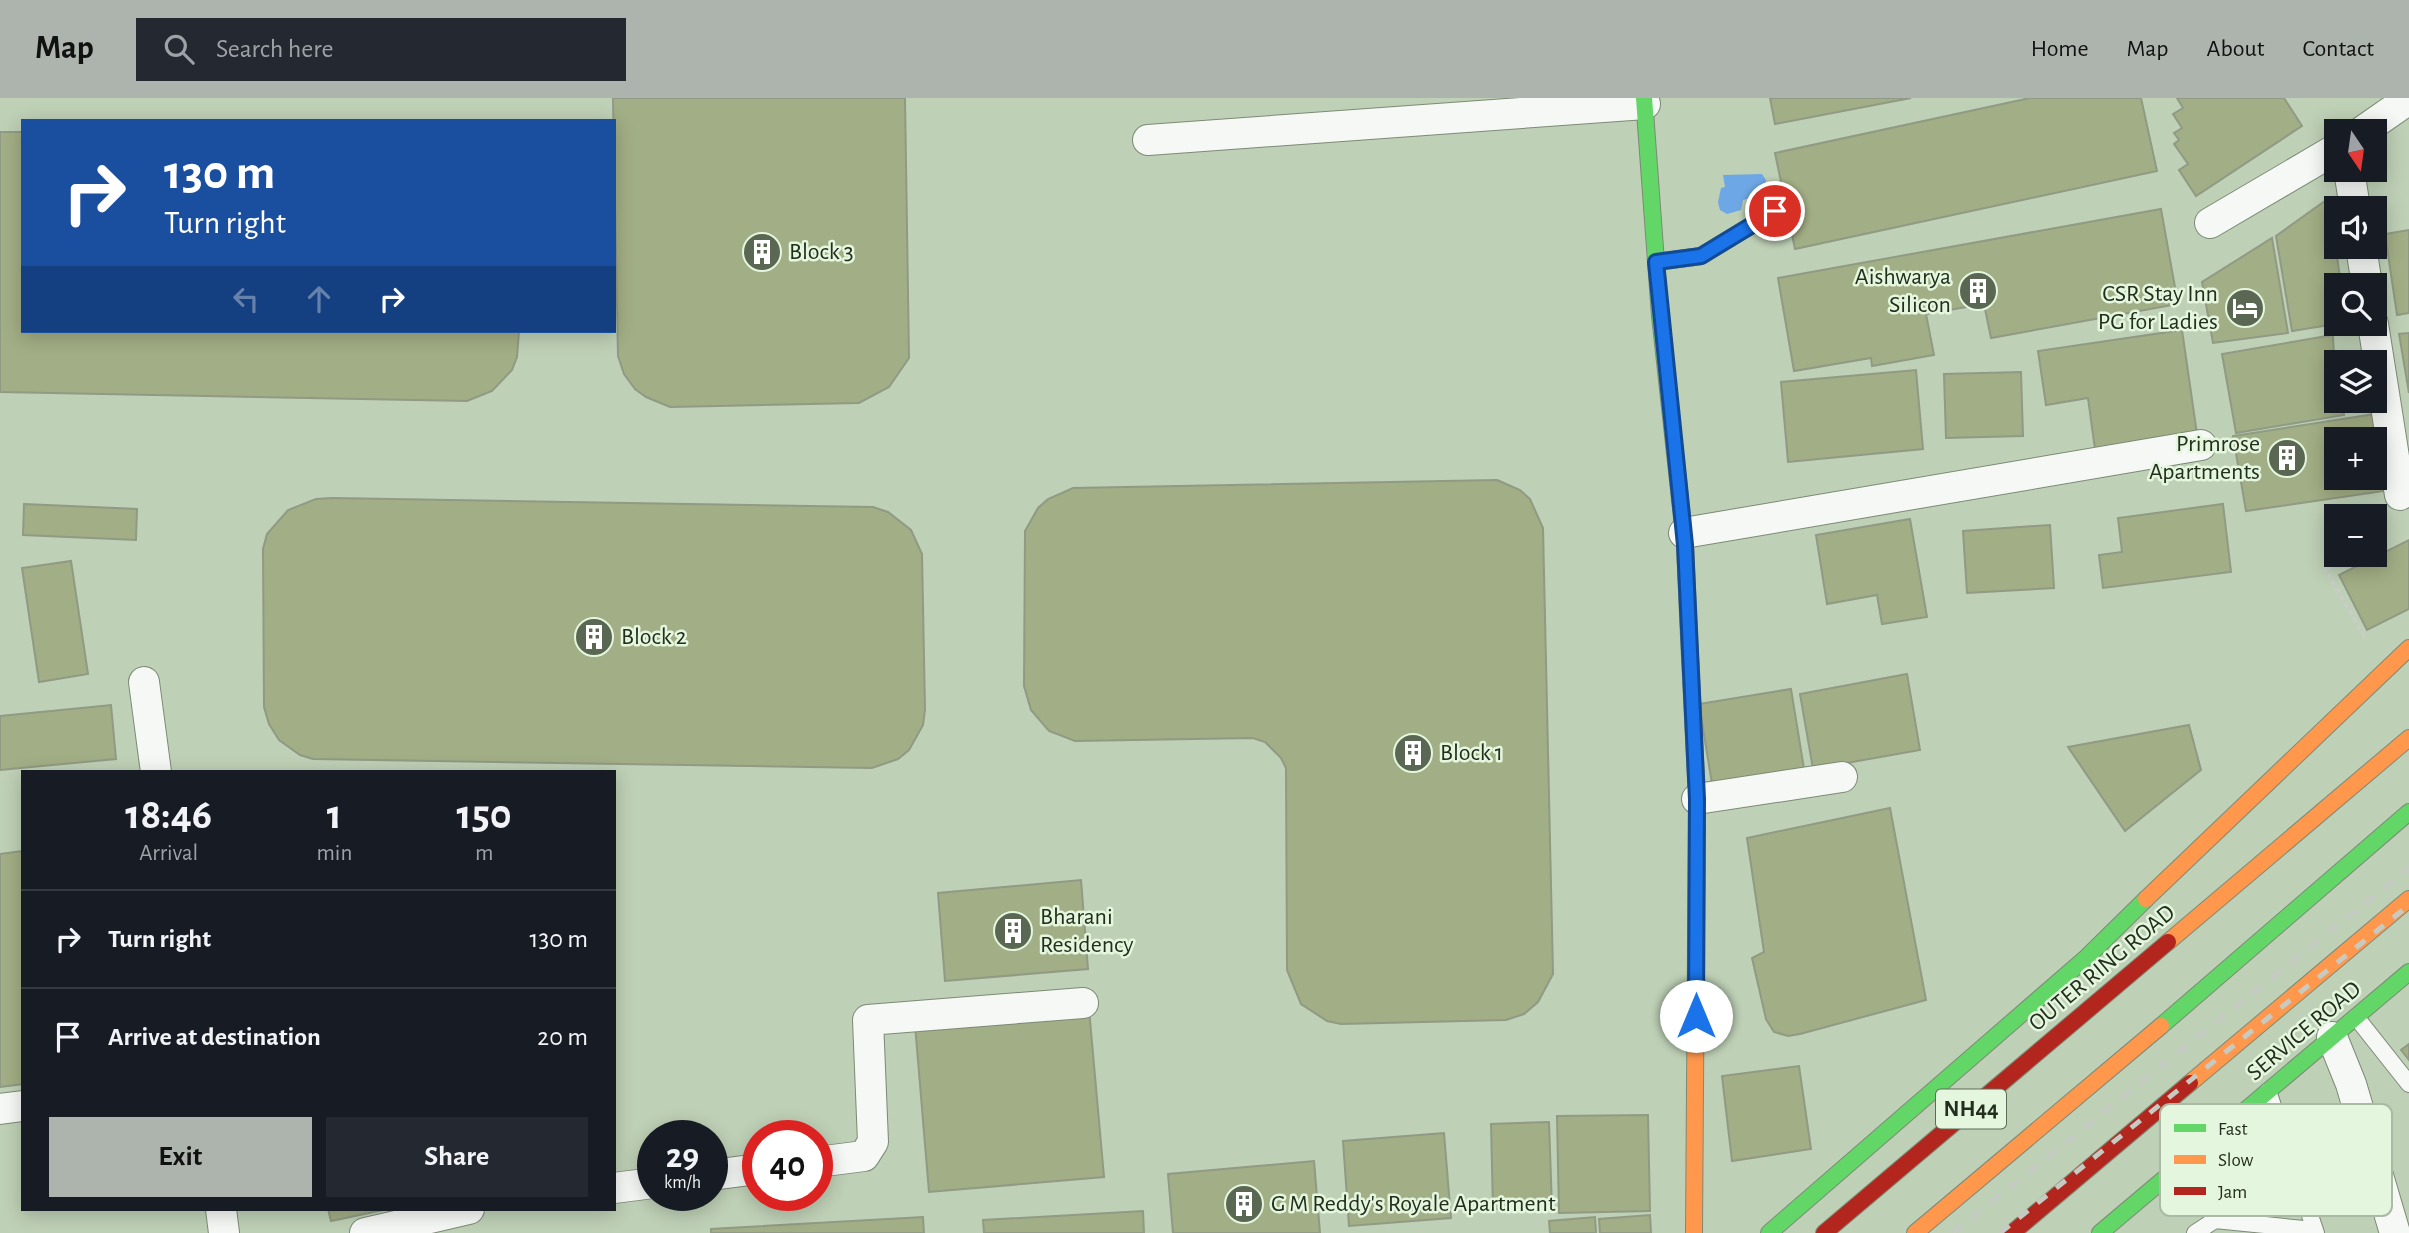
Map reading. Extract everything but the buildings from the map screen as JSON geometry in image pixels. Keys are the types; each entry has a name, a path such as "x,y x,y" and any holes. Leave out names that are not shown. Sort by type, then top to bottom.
{"main road":[{"path":"1645,101 1656,262 1684,533 1697,799 1694,1233"},
{"path":"1769,1233 2087,957 2383,670 2409,648"},
{"name":"OUTER RING ROAD","path":"1824,1233 2409,737"},
{"path":"1915,1233 2098,1082 2409,812"},
{"path":"2167,1104 2409,900"},
{"name":"SERVICE ROAD","path":"2254,1104 2403,978"},
{"path":"2012,1233 2160,1110"},
{"name":"SERVICE ROAD","path":"2100,1233 2160,1183"}],"street":[{"path":"2380,119 2409,99"},
{"path":"1148,140 1645,101"},
{"path":"2210,223 2324,156"},
{"path":"2375,336 2400,495"},
{"path":"1684,533 2201,446"},
{"path":"144,682 156,770"},
{"path":"1697,799 1842,777"},
{"path":"833,1160 864,1156 873,1142 868,1020 1083,1003"},
{"path":"2332,1037 2357,1104"},
{"path":"0,1109 21,1106"},
{"path":"616,1188 637,1185"},
{"path":"220,1211 224,1233"},
{"path":"365,1233 460,1211"},
{"path":"2390,1216 2395,1233"}],"lane":[{"path":"1656,262 1701,256 1775,211"},
{"path":"2403,978 2409,997"},
{"path":"2356,1017 2409,1084"},
{"path":"2269,1091 2273,1104"},
{"path":"2196,1233 2215,1220 2315,1232"}],"path":[{"path":"2329,567 2326,570 2383,670"}],"water":[{"path":"1762,174 1766,180 1763,195 1743,200 1741,210 1727,214 1720,210 1718,202 1721,188 1725,187 1723,175"}],"railway":[{"path":"1953,1233 2409,868"},
{"path":"2161,1104 2409,905"},
{"path":"2000,1233 2160,1105"}],"traffic: fast":[{"path":"1644,98 1660,316 1685,545 1689,637"},
{"path":"2161,1026 2409,812"},
{"path":"1769,1233 2087,957 2146,899"},
{"path":"2253,1104 2409,972"},
{"path":"2100,1233 2160,1182"}],"traffic: slow":[{"path":"1689,637 1697,799 1694,1233"},
{"path":"2146,899 2409,648"},
{"path":"2168,942 2409,738"},
{"path":"2190,1083 2409,899"},
{"path":"1915,1233 2161,1026"}],"traffic: jam":[{"path":"1824,1233 2168,942"},
{"path":"2165,1104 2190,1083"},
{"path":"2012,1233 2160,1108"}],"place":[{"name":"Block 3","path":"762,252"},
{"name":"Aishwarya Silicon","path":"1978,291"},
{"name":"CSR Stay Inn PG for Ladies","path":"2245,308"},
{"name":"Primrose Apartments","path":"2287,458"},
{"name":"Block 2","path":"594,637"},
{"name":"Block 1","path":"1413,753"},
{"name":"Bharani Residency","path":"1013,931"},
{"name":"G M Reddy's Royale Apartment","path":"1244,1204"}],"route":[{"path":"1696,1016 1697,799 1685,545 1656,262 1701,256 1775,211"}]}
